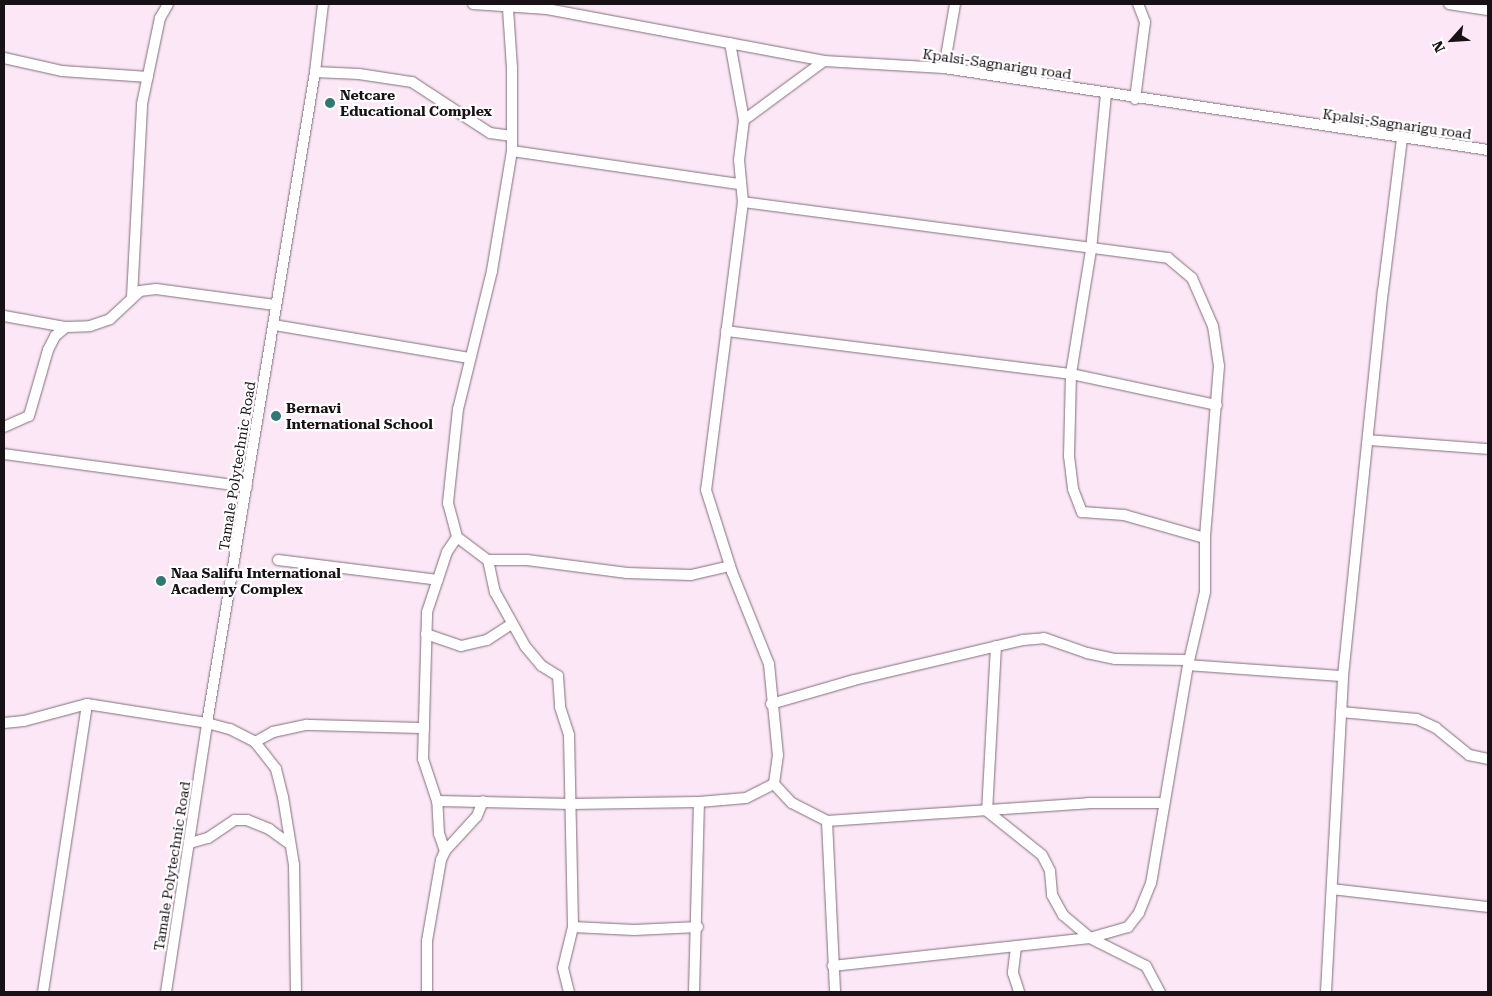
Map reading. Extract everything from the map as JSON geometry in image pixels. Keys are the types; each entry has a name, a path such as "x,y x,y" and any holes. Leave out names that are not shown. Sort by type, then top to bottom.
{"street":[{"path":"132,297 142,104 160,18 168,4"},
{"name":"Tamale Polytechnic Road","path":"166,992 207,723 315,72 323,4"},
{"name":"Kpalsi-Sagnarigu road","path":"473,4 508,9 548,6 730,44 824,61 944,68 1135,99 1488,150"},
{"path":"944,68 955,4"},
{"path":"1135,99 1145,22 1138,4"},
{"path":"1448,4 1488,10"},
{"path":"508,9 512,68 512,151 492,271 458,410 448,503 457,537 488,560 552,562 627,573 691,575 730,566"},
{"path":"730,44 744,120 739,184 743,202 706,490 730,566 769,664 778,755 774,784 792,804 828,820 1088,803 1164,803"},
{"path":"4,58 62,71 148,77"},
{"path":"744,120 824,61"},
{"path":"315,72 412,82 490,133 512,136"},
{"path":"1106,94 1091,250 1071,374 1069,456 1073,489 1082,512 1124,515 1205,538"},
{"path":"1326,992 1343,676 1402,139"},
{"path":"512,151 739,184"},
{"path":"743,202 1091,250 1168,258 1192,278 1213,326 1219,366 1205,538 1205,592 1189,662 1151,883 1139,913 1128,927 1090,938 833,966"},
{"path":"4,316 66,327 90,326 110,319 140,291 156,289 275,305"},
{"path":"274,325 470,358"},
{"path":"4,427 29,416 48,350 55,336 66,327"},
{"path":"726,331 1071,374 1217,405"},
{"path":"1368,440 1488,449"},
{"path":"4,454 247,487"},
{"path":"445,851 440,834 437,801 425,772 426,612 447,552 457,537"},
{"path":"278,560 438,580"},
{"path":"488,560 495,592 512,624 542,666 558,676 560,707 569,735 572,927 564,954 569,992"},
{"path":"426,634 461,646 487,640 512,624"},
{"path":"772,704 854,680 996,646 1044,638 1086,654 1115,659 1189,662 1343,676"},
{"path":"987,811 996,646"},
{"path":"43,992 87,704"},
{"path":"4,723 24,721 87,704 207,723 230,729 255,742 276,769 294,865 296,992"},
{"path":"1341,712 1417,719 1436,728 1469,755 1488,759"},
{"path":"255,742 273,732 307,725 424,728"},
{"path":"437,801 570,804 699,802 746,798 774,784"},
{"path":"427,992 427,942 434,889 445,851 477,816 483,801"},
{"path":"694,992 698,927 699,802"},
{"path":"987,811 1042,855 1050,871 1052,895 1057,907 1090,938 1146,966 1160,992"},
{"path":"190,843 208,838 236,820 247,820 269,829 290,844"},
{"path":"828,820 835,992"},
{"path":"1332,889 1488,907"},
{"path":"572,927 634,930 698,927"},
{"path":"1016,947 1013,973 1019,992"}],"place":[{"name":"Netcare Educational Complex","path":"330,103"},
{"name":"Bernavi International School","path":"276,416"},
{"name":"Naa Salifu International Academy Complex","path":"161,581"}]}
